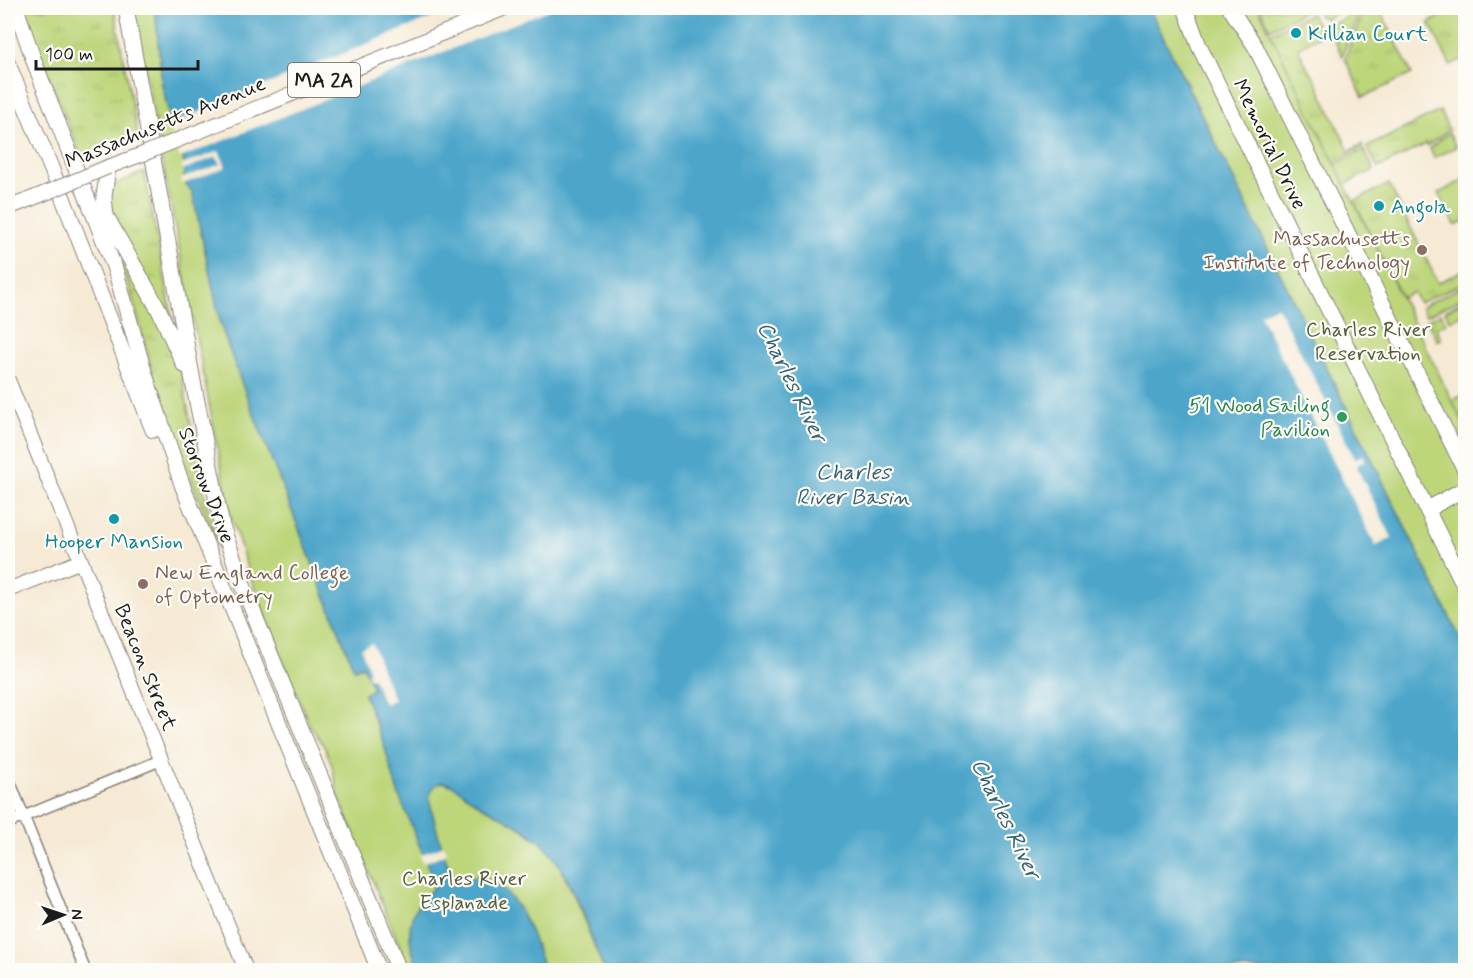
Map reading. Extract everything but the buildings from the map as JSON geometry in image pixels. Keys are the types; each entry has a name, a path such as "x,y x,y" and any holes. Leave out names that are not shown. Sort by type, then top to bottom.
{"highway":[{"name":"Storrow Drive","path":"16,8 42,83 116,269 145,375 189,503 379,970"},
{"name":"Storrow Drive","path":"126,8 194,387 218,506 234,563 399,970"},
{"path":"1175,8 1220,90"},
{"name":"Memorial Drive","path":"1185,8 1195,37 1220,90 1466,589"},
{"name":"Memorial Drive","path":"1230,8 1255,46 1466,472"},
{"path":"1238,8 1255,46"},
{"path":"8,64 160,446 189,503"},
{"path":"108,167 104,197 105,212 171,334 194,387"},
{"path":"1428,512 1435,505 1466,489"}],"main road":[{"name":"Massachusetts Avenue","path":"8,208 505,8"},
{"name":"Beacon Street","path":"8,380 246,970"},
{"path":"8,590 81,561"}],"street":[{"path":"8,823 161,760"},
{"path":"8,777 85,970"}],"green space":[{"path":"24,8 114,8 138,136 82,159"},
{"name":"Charles River Esplanade","path":"133,8 155,8 162,84 169,115 183,157 185,174 192,191 221,326 354,669 363,665 373,690 364,694 383,742 442,782 454,786 542,843 558,863 604,970 409,970 337,792 329,756 309,724 249,574 230,513"},
{"name":"Charles River Reservation","path":"1149,8 1258,8 1465,427 1465,648"},
{"path":"1260,8 1306,8 1307,10 1270,29"},
{"path":"1315,8 1348,8 1325,19 1323,16 1320,17"},
{"path":"1379,8 1412,74 1363,97 1345,59 1364,9"},
{"path":"1459,8 1465,8 1465,58 1450,65 1429,22"},
{"path":"1361,10 1342,56 1328,26"},
{"path":"1311,13 1321,35 1298,48 1349,151 1362,144 1363,147 1333,162 1270,33"},
{"path":"1440,111 1449,130 1427,146 1426,144 1378,168 1367,147"},
{"path":"1449,133 1456,147 1434,158 1430,148"},
{"path":"1364,150 1374,170 1345,184 1335,164"},
{"path":"144,172 204,493 220,552 161,403 131,293 96,192"},
{"path":"1465,179 1465,221 1455,225 1439,193"},
{"path":"1389,184 1438,283 1465,269 1465,282 1419,303 1413,292 1402,298 1354,201"},
{"path":"1465,285 1465,297 1426,316 1421,307"},
{"path":"1465,300 1465,313 1450,321 1445,311"},
{"path":"1441,313 1446,323 1436,328 1441,339 1437,341 1427,320"},
{"path":"1465,394 1465,430 1451,401"}],"water":[{"name":"Charles River Basin","path":"155,8 1149,8 1465,648 1465,970 604,970 570,884 551,853 541,842 512,822 477,803 453,786 442,782 433,788 429,798 451,872 458,878 483,878 496,884 507,893 530,929 545,970 419,970 411,944 410,928 420,902 435,884 398,793 383,742 364,694 373,689 363,666 354,669 221,326 192,191 186,185 184,178 184,160 169,115 162,84"}],"pier":[{"path":"456,8 553,8 180,158 169,124"},
{"path":"219,151 226,167 183,184 181,179 220,164 216,157 182,170 182,165"},
{"path":"1277,306 1355,459 1363,455 1365,460 1359,463 1357,468 1392,538 1376,546 1260,314"},
{"path":"372,643 394,700 384,704 373,677 368,678 367,673 370,672 361,648"},
{"path":"444,845 447,853 423,863 420,855"}],"place":[{"name":"Killian Court","path":"1296,33"},
{"name":"Angola","path":"1379,206"},
{"name":"Massachusetts Institute of Technology","path":"1422,250"},
{"name":"51 Wood Sailing Pavilion","path":"1342,417"},
{"name":"Hooper Mansion","path":"114,519"},
{"name":"New England College of Optometry","path":"143,584"}],"water label":[{"name":"Charles River","path":"793,381"},
{"name":"Charles River","path":"1007,818"}]}
